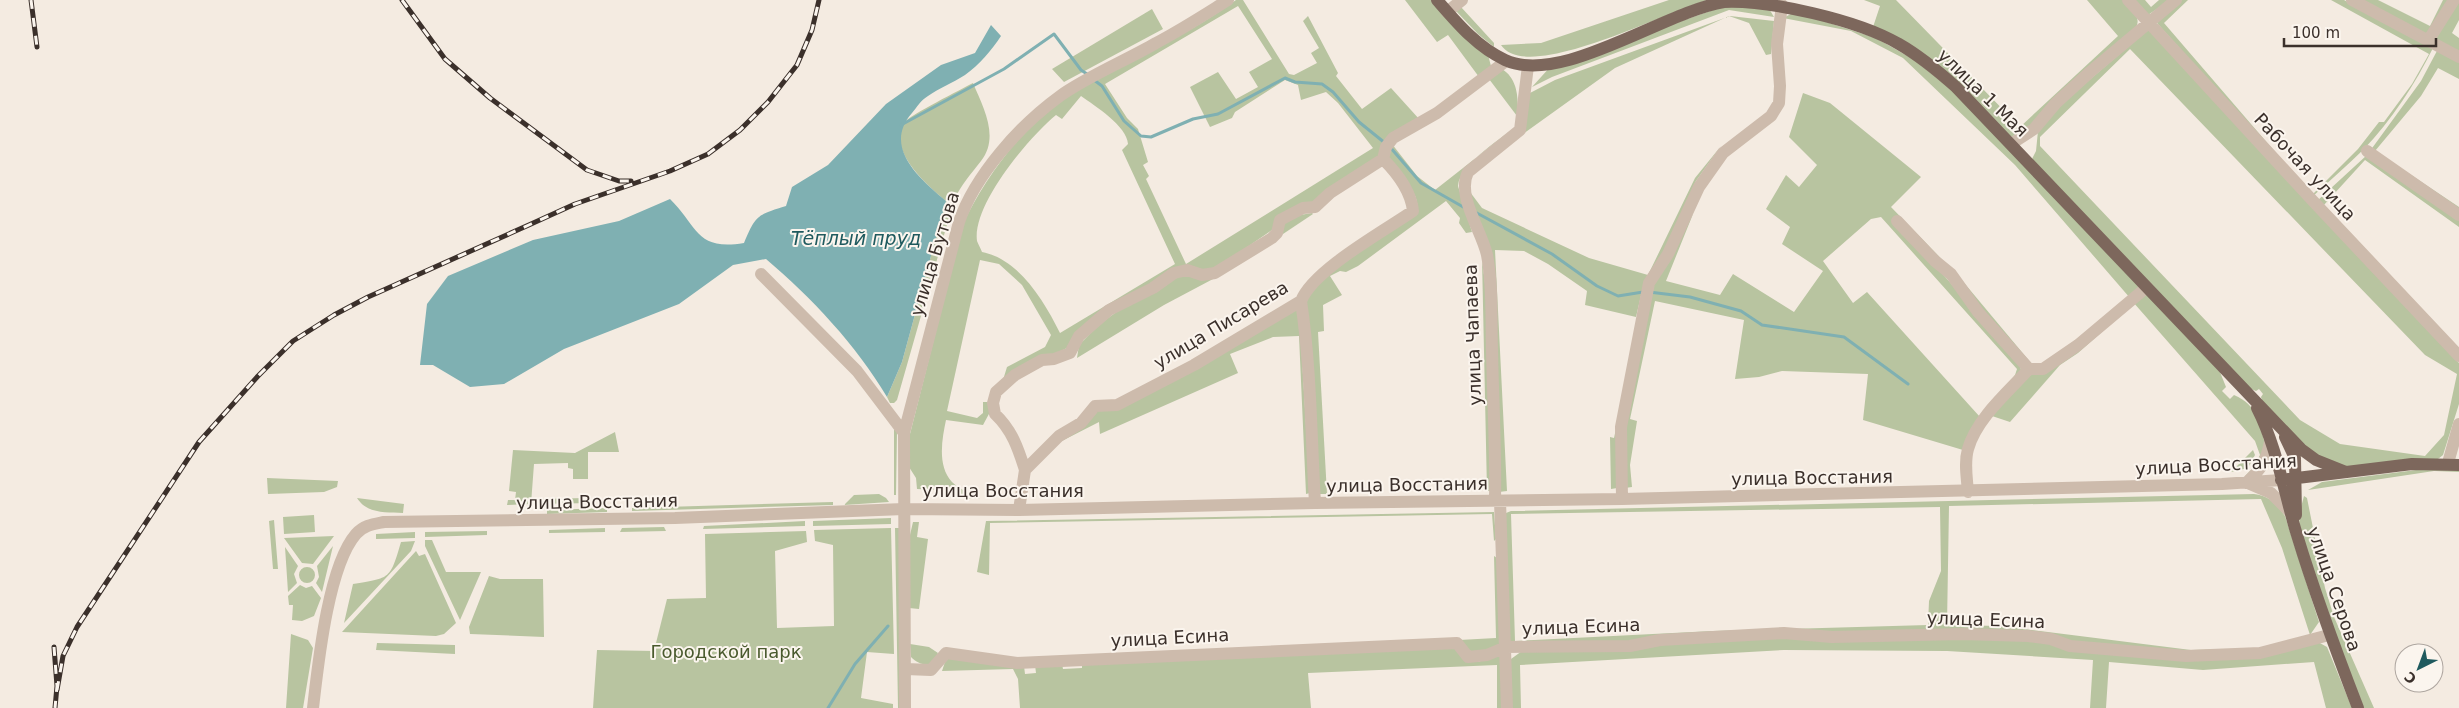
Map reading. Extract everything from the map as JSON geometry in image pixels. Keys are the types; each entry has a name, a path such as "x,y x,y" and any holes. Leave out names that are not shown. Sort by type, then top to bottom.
{"main road":[{"name":"улица 1 Мая","path":"1437,0 1471,38 1506,60 1528,66 1555,64 1698,8 1724,1 1753,1 1782,5 1837,18 1896,43 1929,63 1949,81 2273,420 2316,460 2346,472"},
{"name":"улица 1 Мая","path":"2252,399 2270,441 2281,480"},
{"path":"2273,420 2288,441 2295,458 2296,479 2293,511"},
{"name":"улица Восстания","path":"2281,480 2412,464 2453,464"},
{"path":"2293,511 2299,495 2305,487 2322,475"},
{"name":"улица Серова","path":"2281,480 2293,511 2297,535 2329,635 2358,708"}],"street":[{"name":"улица Бутова","path":"905,708 904,433 959,222 970,193 1024,127 1061,95 1158,43 1228,0"},
{"path":"1447,12 1462,0"},
{"name":"Рабочая улица","path":"2128,0 2459,356"},
{"path":"2011,144 2034,128 2056,103 2176,0"},
{"path":"2352,0 2459,57"},
{"path":"2428,40 2454,0"},
{"path":"1622,499 1621,427 1649,283 1668,254 1699,187 1723,153 1771,116 1779,103 1780,86 1777,44 1782,5"},
{"path":"1019,510 1025,470 1013,436 1006,424 995,414 994,409 996,392 1014,375 1042,360 1054,359 1070,353 1079,336 1109,310 1153,288 1174,273 1187,270 1202,274 1215,272 1272,238 1277,233 1280,220 1288,214 1315,207 1330,193 1383,158 1386,147 1392,138 1437,113 1506,60"},
{"name":"улица Чапаева","path":"1507,708 1506,647 1487,254 1474,221 1464,188 1464,179 1468,172 1520,130 1528,66"},
{"path":"2367,151 2459,215"},
{"name":"улица Писарева","path":"1025,470 1059,436 1081,423 1095,406 1117,405 1194,365 1301,301 1304,293 1325,271 1413,211 1412,198 1393,168 1383,158"},
{"path":"1897,221 1935,261 1951,274 2002,342 2029,369 2043,369 2078,345 2147,287"},
{"path":"761,274 857,371 904,433"},
{"path":"1301,301 1307,341 1314,451 1315,503"},
{"path":"1968,492 1966,468 1968,449 1976,431 2029,369"},
{"path":"2453,464 2459,424"},
{"path":"2270,441 2266,462 2258,473 2246,483 2270,493 2293,511"},
{"name":"улица Восстания","path":"313,708 323,633 341,562 357,532 370,524 384,522 666,519 904,509 1019,510 1968,492 2246,483 2281,480"},
{"name":"улица Есина","path":"906,669 930,670 946,653 1017,663 1457,643 1468,657 1475,658 1506,647 1630,646 1660,640 1784,633 1832,637 1962,634 2028,636 2051,639 2070,646 2186,656 2260,653 2329,635"}],"green space":[{"path":"1236,0 1243,0 1289,74 1294,75 1317,63 1311,53 1319,48 1303,21 1308,16 1338,73 1336,76 1362,109 1391,88 1420,120 1379,156 1214,270 1174,270 1067,348 1003,380 1007,367 1045,347 1051,335 1022,285 999,264 980,260 947,411 977,418 983,413 983,402 991,402 990,412 983,425 946,420 942,460 947,476 952,482 980,499 952,498 940,490 917,489 916,478 909,467 910,434 963,224 982,189 1021,136 1052,107 1089,84 1216,14","holes":["1238,6 1272,59 1249,72 1258,87 1236,99 1218,72 1190,87 1210,127 1232,118 1235,112 1285,80 1298,85 1301,100 1326,92 1338,103 1373,148 1186,264 1146,179 1149,176 1143,165 1148,162 1138,129 1127,118 1105,84","1081,96 1109,117 1126,137 1128,144 1122,150 1175,264 1060,333 1038,295 1019,272 1008,263 982,252 977,241 978,226 983,209 993,191 1018,155 1056,115 1062,119"]},
{"path":"1405,0 1434,0 1488,55 1491,66 1479,77 1448,35 1437,42"},
{"path":"1669,0 1708,0 1600,41 1568,51 1539,56 1516,55 1501,45 1541,43"},
{"path":"1864,0 1896,0 2020,127 2118,36 2087,0 2123,0 2135,13 2138,21 2135,29 2031,126 2011,137 1873,27 1880,6"},
{"path":"2132,0 2145,0 2151,7 2159,0 2170,0 2148,15"},
{"path":"2182,0 2188,0 2164,23 2312,195 2358,149 2379,122 2384,122 2412,84 2429,54 2331,0 2344,0 2433,48 2411,88 2384,126 2363,150 2312,197 2157,23"},
{"path":"2359,0 2378,0 2430,26 2443,0 2451,0 2428,37"},
{"path":"2459,0 2459,20 2452,33 2459,38 2459,54 2432,40"},
{"path":"1461,7 1494,43 1494,47 1478,34 1456,11"},
{"path":"1722,7 1768,7 1774,17 1729,10 1552,77 1532,87 1551,66"},
{"path":"1152,9 1163,29 1064,82 1052,69"},
{"path":"1795,12 1876,38 1918,62 1949,87 2141,288 2130,298 2015,165 1903,58 1851,31 1783,18"},
{"path":"1730,16 1774,21 1771,54 1766,55 1749,23"},
{"path":"1725,18 1615,68 1523,134 1530,93 1555,80"},
{"path":"2150,28 2459,363 2459,404 2443,455 2438,459 2347,467 2334,463 2310,450 2290,432 2263,403 2261,397 2263,394 2259,389 2256,391 2249,388 2032,159 2036,151 2038,131 2059,106","holes":["2130,49 2425,355 2457,374 2444,435 2425,456 2340,444 2300,420 2040,146 2040,137"]},
{"path":"2438,49 2459,60 2459,79 2438,68 2421,96 2375,151 2459,207 2459,212 2370,151 2421,81"},
{"path":"1500,68 1506,72 1511,77 1516,89 1517,116 1489,79 1425,126 1410,131 1392,144 1417,176 1435,190 1470,163 1460,178 1458,186 1472,232 1466,233 1459,223 1460,218 1446,201 1358,266 1346,272 1340,271 1330,276 1342,295 1323,305 1324,331 1318,332 1327,494 1318,494 1310,341 1305,303 1309,293 1326,273 1416,214 1416,199 1413,191 1388,156 1388,149 1394,139 1439,115 1496,69"},
{"path":"973,83 988,122 989,142 987,152 963,184 954,200 897,400 894,403 890,403 887,397 902,362 946,201 911,166 900,144 900,133 905,122 909,119"},
{"path":"1803,93 1830,103 1921,177 1891,207 1960,278 2031,363 2030,366 1934,264 2020,363 2021,370 1963,450 1863,420 1868,374 1782,371 1759,377 1735,379 1744,320 1655,301 1630,419 1637,421 1630,465 1632,487 1625,488 1625,425 1654,285 1693,214 1666,281 1720,295 1733,274 1794,312 1823,271 1782,244 1790,227 1766,209 1786,175 1799,187 1817,165 1789,137","holes":["1881,217 2017,369 2015,375 1980,417 1867,292 1853,303 1823,261 1871,219"]},
{"path":"1514,128 1478,157 1490,146"},
{"path":"1721,146 1696,181 1664,252 1643,287 1636,317 1585,305 1587,291 1548,264 1524,251 1495,250 1507,491 1499,492 1494,299 1467,188 1482,208 1589,258 1648,275 1695,178"},
{"path":"2367,155 2459,218 2459,227 2365,160 2323,206 2317,201"},
{"path":"1312,213 1280,236 1283,222 1294,216"},
{"path":"1482,259 1487,299 1491,491 1487,491"},
{"path":"1186,273 1213,279 1164,305 1077,358 1079,345 1110,313"},
{"path":"2145,292 2220,372 2226,387 2222,391 2230,399 2234,395 2242,399 2253,410 2266,447 2250,475 2245,476 2253,468 2260,455 2255,441 2133,302"},
{"path":"1299,307 1310,493 1306,494 1299,336 1273,337 1230,354 1238,373 1100,434 1099,422 1054,445 1099,409"},
{"path":"2130,307 2078,353 2060,365 2010,422 1992,416 2030,372"},
{"path":"1617,424 1617,488 1611,489 1610,437 1614,438"},
{"path":"894,430 897,430 896,495 894,495"},
{"path":"615,432 619,452 588,452 588,479 573,479 573,469 568,468 568,463 534,464 531,504 507,505 508,500 515,500 516,492 509,491 513,450 575,453"},
{"path":"2253,450 2255,455 2248,468 2231,472"},
{"path":"2416,470 2459,470 2459,472 2434,471 2308,490 2322,482"},
{"path":"267,478 338,481 337,487 324,492 268,494"},
{"path":"879,494 889,502 844,505 854,495"},
{"path":"2254,494 2272,501 2285,516 2319,622 2310,635 2282,548 2261,499 1949,506 1947,625 2001,626 2191,650 2267,648 2186,654 2071,643 2052,636 2027,633 1935,631 1832,634 1786,629 1658,637 1630,642 1511,644 1505,518 1506,513 1511,511","holes":["1940,507 1941,571 1929,601 1928,625 1712,631 1515,641 1511,514"]},
{"path":"2304,496 2307,498 2325,588 2334,617 2374,708 2364,708 2334,634 2300,531 2299,515"},
{"path":"357,498 404,504 403,513 371,510"},
{"path":"586,498 592,503 537,504 540,499"},
{"path":"833,502 833,505 632,511 632,508"},
{"path":"607,508 607,512 547,514 547,510"},
{"path":"1494,512 1496,539 1494,541 1492,514 990,523 989,575 977,572 986,521"},
{"path":"314,515 315,532 284,534 283,517"},
{"path":"891,518 891,524 813,526 813,521"},
{"path":"274,520 278,569 273,569 269,521"},
{"path":"805,521 805,526 703,529 704,526"},
{"path":"913,522 919,522 917,537 928,539 919,609 909,608 910,535"},
{"path":"664,527 666,531 620,532 622,528"},
{"path":"605,528 605,532 549,533 549,530"},
{"name":"Городской парк","path":"891,528 894,654 867,652 861,698 893,704 893,708 593,708 597,650 654,651 667,599 706,598 705,534 806,531 807,542 775,551 777,628 834,626 833,545 815,541 814,530"},
{"path":"895,528 899,528 901,708 898,708"},
{"path":"487,531 487,535 425,537 425,532"},
{"path":"415,532 415,538 376,539 376,534"},
{"path":"334,536 313,564 302,563 284,538"},
{"path":"425,540 432,540 446,572 481,572 460,620 425,546"},
{"path":"415,541 411,551 344,623 353,584 375,580 387,575 394,563 401,542"},
{"path":"333,546 322,592 316,583 319,577 317,566"},
{"path":"285,547 298,566 294,574 297,583 288,592"},
{"path":"416,551 419,556 425,554 456,623 444,634 436,636 342,632"},
{"path":"1494,556 1497,558 1501,644 1488,651 1469,653 1459,640 1496,638"},
{"path":"307,567 315,575 307,583 299,575"},
{"path":"489,576 500,579 543,579 544,637 470,634 469,627"},
{"path":"300,585 306,588 312,586 321,598 314,616 302,621 292,620 293,605 289,605 288,596"},
{"path":"291,634 308,640 313,648 303,708 286,708"},
{"path":"1785,637 2026,640 2185,660 2318,642 2327,647 2352,708 2326,708 2314,662 2203,670 2109,662 2106,708 2090,708 2093,660 1947,651 1784,650 1520,665 1521,708 1511,708 1511,659 1522,651"},
{"path":"377,643 455,645 455,654 376,650"},
{"path":"910,644 929,647 938,653 932,664 923,664 913,659 911,657"},
{"path":"1455,647 1467,661 1478,662 1501,653 1502,708 1497,708 1497,665 1308,673 1311,708 1020,708 1018,679 1013,669 942,671 947,656 1024,666 1025,674 1036,673 1035,665 1062,664 1063,669 1082,668 1082,663"}],"water":[{"name":"Тёплый пруд","path":"991,25 1001,36 989,52 965,75 923,100 904,126 901,138 908,162 926,183 946,201 902,362 887,397 861,359 832,323 766,259 733,265 679,304 564,349 504,384 470,387 433,365 420,365 427,304 448,276 533,240 619,221 670,199 706,240 728,245 744,243 759,217 786,206 792,187 828,165 886,104 941,65 975,53"}],"waterway":[{"path":"901,125 1004,69 1054,34 1081,70 1087,74"},
{"path":"1094,80 1102,86 1124,121 1141,136 1151,137 1193,119 1218,114 1285,78 1295,82 1322,84 1333,92 1359,122 1385,143"},
{"path":"1390,147 1421,183 1465,208"},
{"path":"1475,212 1552,254 1597,286 1618,296 1643,292"},
{"path":"1649,292 1690,297 1741,311 1762,325 1844,337 1908,384"},
{"path":"828,708 855,664 888,626"}],"railway":[{"path":"31,0 37,47"},
{"path":"402,0 445,59 490,98 587,170 619,181 631,181"},
{"path":"57,690 63,656 77,627 199,442 258,376 293,341 334,315 368,297 575,204 670,171 708,154 740,130 768,102 797,65 812,30 819,0"},
{"path":"54,647 57,686 55,708"}]}
